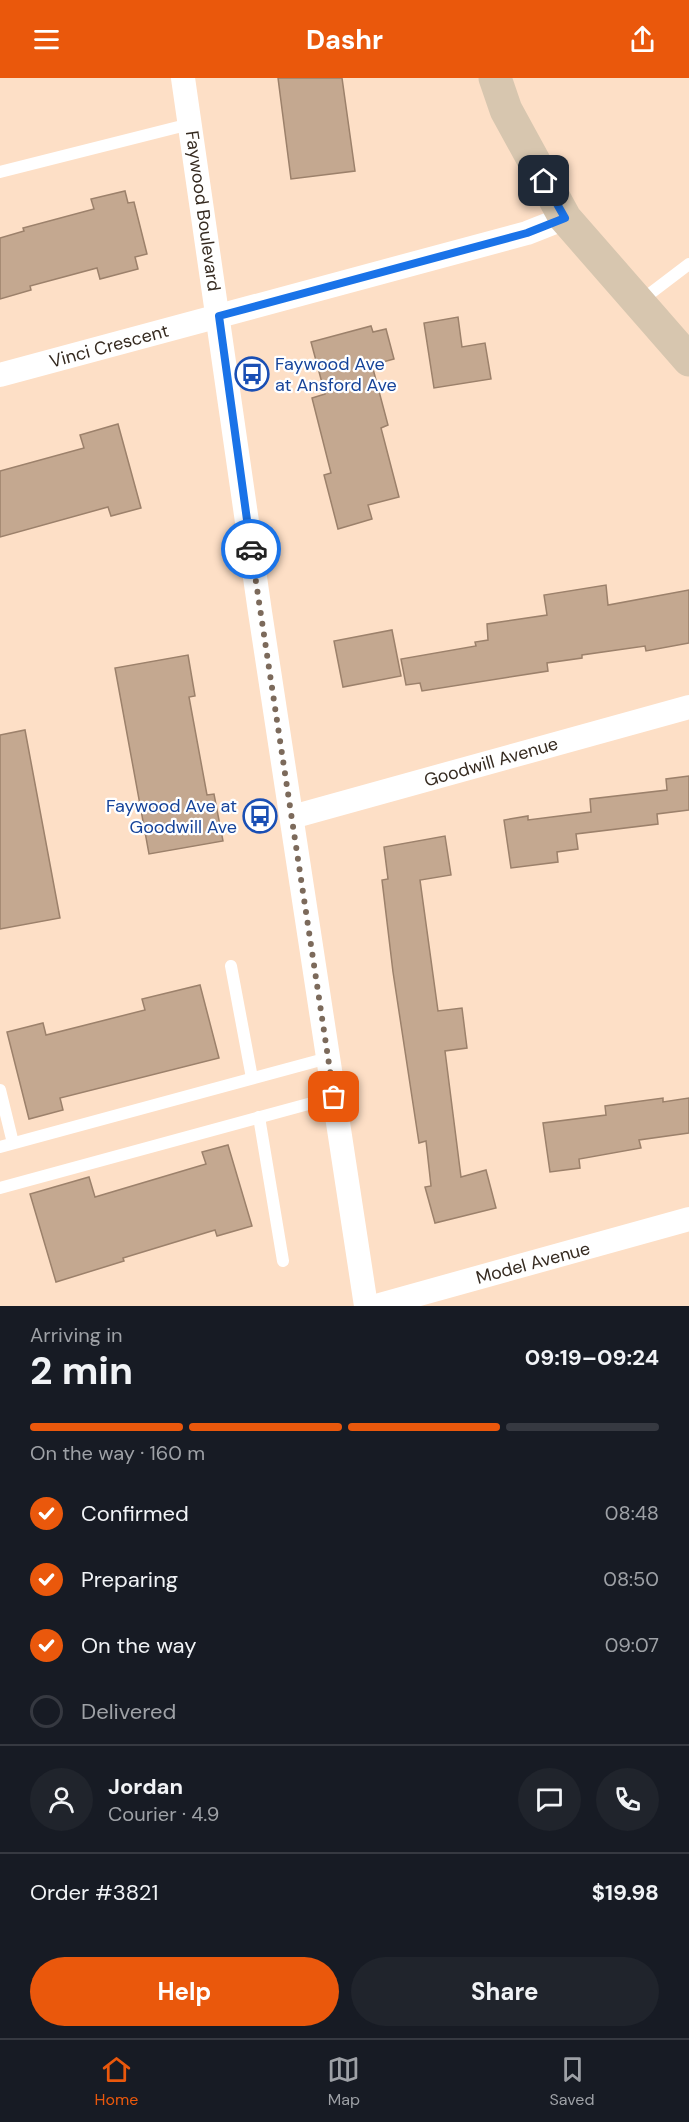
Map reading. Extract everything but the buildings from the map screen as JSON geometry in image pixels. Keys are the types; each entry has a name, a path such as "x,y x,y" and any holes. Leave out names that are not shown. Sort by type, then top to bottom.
{"main road":[{"path":"495,78 506,110 565,218 689,360"}],"street":[{"name":"Faywood Boulevard","path":"183,78 260,612 366,1306"},
{"name":"Vinci Crescent","path":"0,375 527,233 565,218"},
{"name":"Goodwill Avenue","path":"292,817 689,707"},
{"name":"Model Avenue","path":"376,1306 689,1219"}],"lane":[{"path":"0,172 190,124"},
{"path":"638,302 689,264"},
{"path":"231,966 252,1078"},
{"path":"0,1147 328,1058"},
{"path":"0,1090 13,1143"},
{"path":"0,1188 334,1097"},
{"path":"258,1117 282,1262"}],"way so far":[{"path":"251,549 334,1097"}],"place":[{"name":"Faywood Ave at Ansford Ave","path":"252,374"},
{"name":"Faywood Ave at Goodwill Ave","path":"260,816"}],"route":[{"path":"251,549 219,316 527,233 565,218 544,181"}]}
